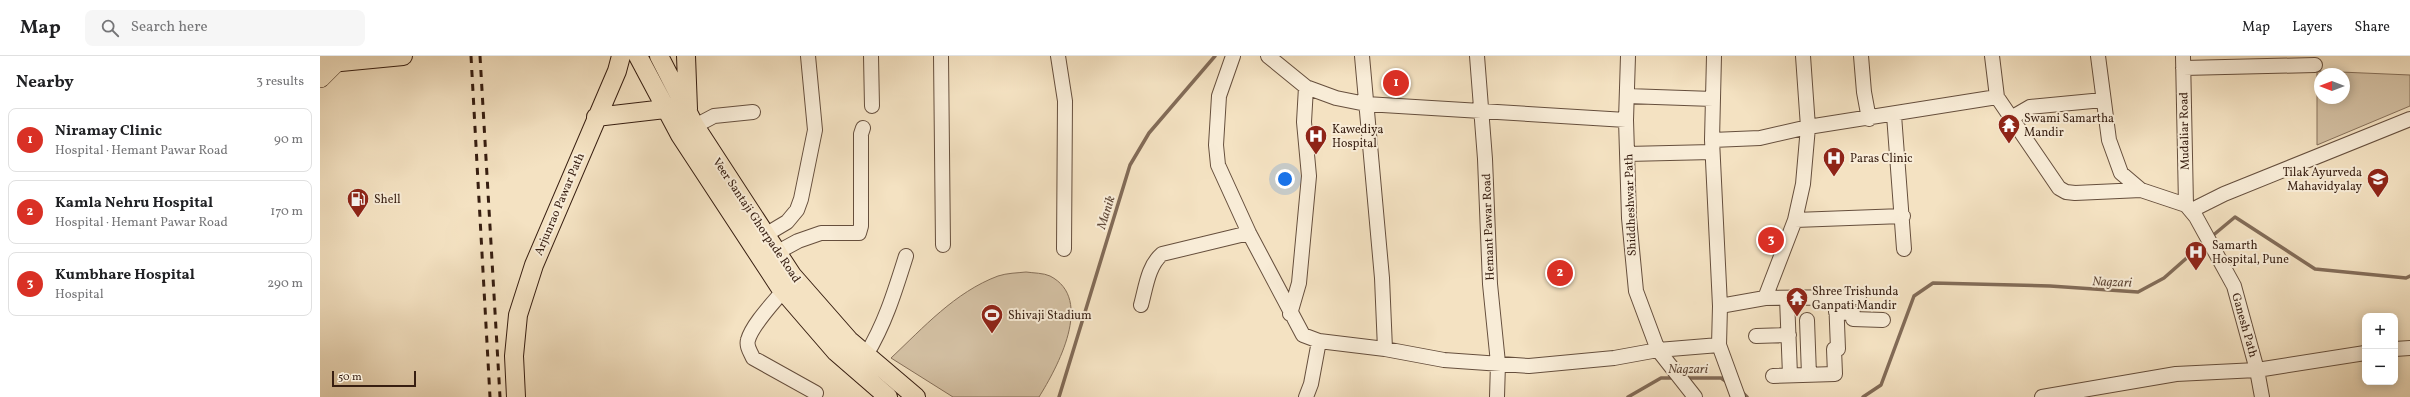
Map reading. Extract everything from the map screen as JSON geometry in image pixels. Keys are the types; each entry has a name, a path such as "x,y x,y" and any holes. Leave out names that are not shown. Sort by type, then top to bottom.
{"main road":[{"path":"324,68 403,56"},
{"path":"609,88 612,56"},
{"name":"Arjunrao Pawar Path","path":"516,397 514,356 518,315 534,265 596,117 617,71 621,56"},
{"name":"Veer Santaji Ghorpade Road","path":"638,56 665,109 705,175 763,265 783,291 836,352 888,397"},
{"name":"Veer Santaji Ghorpade Road","path":"658,56 691,120 776,253 826,314 866,355 916,397"},
{"path":"686,56 685,72 691,120"},
{"path":"596,117 665,109"}],"street":[{"path":"765,235 787,222 797,210 801,199 815,130 808,56"},
{"path":"871,56 872,106"},
{"path":"941,56 943,245"},
{"path":"1058,56 1065,101 1064,249"},
{"path":"1233,56 1219,96 1216,145 1218,165 1224,183 1290,314 1303,335 1319,341 1385,349 1451,361 1529,366 1660,353 1719,345"},
{"path":"1362,56 1382,278 1385,349"},
{"name":"Hemant Pawar Road","path":"1477,56 1490,284 1498,363 1497,397"},
{"name":"Shiddheshwar Path","path":"1628,56 1626,120 1630,250 1636,290 1660,353"},
{"path":"1714,56 1712,146 1720,306 1719,345 1728,374 1738,397"},
{"path":"1765,298 1795,220 1804,171 1808,127 1803,56"},
{"path":"1861,56 1864,92 1869,119"},
{"path":"1992,56 1997,97 2059,188 2066,192 2141,190"},
{"path":"2098,56 2109,140 2121,173 2141,190 2191,211 2224,194 2410,119"},
{"path":"1276,58 1306,88 1336,98 1366,104 1626,120"},
{"path":"2183,62 2315,65"},
{"name":"Mudaliar Road","path":"2183,62 2191,211"},
{"path":"1290,314 1298,282 1309,176 1304,122 1306,88"},
{"path":"1627,96 1713,99"},
{"path":"1627,154 1712,146 1760,138 1808,127 1869,119 1997,97"},
{"path":"2011,118 2030,107 2104,100"},
{"path":"691,120 753,112"},
{"path":"1894,115 1903,216 1904,249"},
{"path":"776,253 798,241 821,233 859,233 861,226 861,134 863,128"},
{"name":"Ganesh Path","path":"2191,211 2234,286 2257,370 2262,397"},
{"path":"1795,220 1903,216"},
{"path":"1141,305 1152,268 1156,260 1162,254 1249,233"},
{"path":"866,355 879,334 888,312 906,256"},
{"path":"783,291 757,324 748,341 749,350 753,358 816,393"},
{"path":"1720,306 1765,298 1859,298"},
{"path":"1787,298 1790,375"},
{"path":"1773,376 1835,374 1834,349 1838,349 1836,298"},
{"path":"1836,312 1853,313 1853,319 1883,320"},
{"path":"1807,320 1810,375"},
{"path":"1756,336 1789,335"},
{"path":"1306,397 1311,384 1319,341"},
{"path":"2398,349 2410,348"},
{"path":"1660,353 1695,397"},
{"path":"2042,397 2176,374 2257,370 2362,353"}],"shaded area":[{"path":"2350,72 2410,75 2410,106 2317,145 2317,104 2350,104"},
{"name":"Shivaji Stadium","path":"1026,272 1050,276 1063,287 1070,301 1071,317 1068,334 1055,369 1039,397 953,397 891,358 940,312 968,291 998,276"}],"waterway":[{"name":"Manik","path":"1059,397 1130,165 1149,133 1215,56"},
{"name":"Nagzari","path":"2211,237 2235,217 2315,269 2406,278 2410,276"},
{"name":"Nagzari","path":"1863,397 1881,385 1914,296 1933,283 2050,286 2138,292 2164,278 2206,241"},
{"name":"Nagzari","path":"1628,397 1661,378 1674,378"},
{"name":"Nagzari","path":"1685,378 1721,378 1727,382"},
{"name":"Nagzari","path":"1741,391 1747,397"}],"railway":[{"path":"471,56 490,397"},
{"path":"480,56 500,397"}],"place":[{"name":"Niramay Clinic","path":"1396,83"},
{"name":"Swami Samartha Mandir","path":"2009,144"},
{"name":"Kawediya Hospital","path":"1316,156"},
{"name":"Paras Clinic","path":"1834,178"},
{"name":"Tilak Ayurveda Mahavidyalay","path":"2378,198"},
{"name":"Shell","path":"358,218"},
{"name":"Kumbhare Hospital","path":"1771,240"},
{"name":"Samarth Hospital, Pune","path":"2196,272"},
{"name":"Kamla Nehru Hospital","path":"1560,273"},
{"name":"Shree Trishunda Ganpati Mandir","path":"1797,318"},
{"name":"Shivaji Stadium","path":"992,334"}]}
